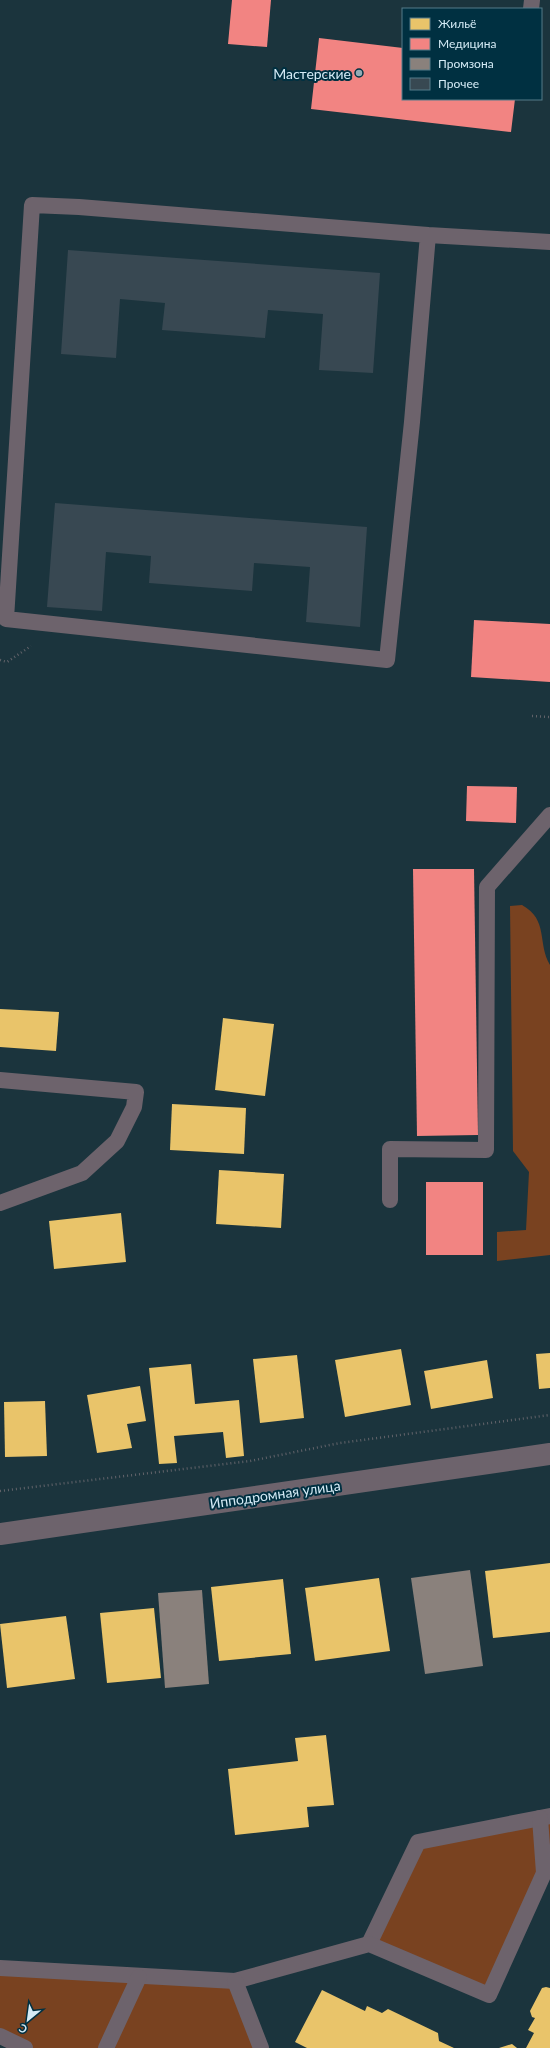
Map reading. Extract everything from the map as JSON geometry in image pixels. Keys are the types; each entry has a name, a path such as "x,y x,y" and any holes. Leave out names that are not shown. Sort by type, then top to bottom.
{"street":[{"name":"Ипподромная улица","path":"0,1534 550,1454"}],"lane":[{"path":"428,235 412,422 387,660 6,619 32,205 78,207 428,235 550,242"},
{"path":"390,1200 390,1149 486,1150 487,887 550,815"},
{"path":"0,1080 136,1092 134,1108 117,1141 82,1173 0,1202"},
{"path":"0,1968 235,1981 369,1944 489,1995 547,1874 545,1817 418,1842 369,1944"},
{"path":"106,2048 139,1976"},
{"path":"235,1981 261,2048"},
{"path":"0,2036 25,2048"}],"path":[{"path":"532,716 550,717"},
{"path":"0,1491 250,1461 340,1443 550,1415"}],"shaded area":[{"path":"522,905 536,918 541,932 546,957 550,965 550,1255 497,1261 497,1232 526,1230 529,1172 513,1151 510,906"},
{"path":"550,1816 550,1875 489,1995 369,1944 418,1842"},
{"path":"0,1968 235,1981 261,2048 25,2048 0,2036"}],"building: Жильё":[{"path":"0,1009 59,1012 56,1051 0,1047"},
{"path":"223,1018 274,1024 265,1096 215,1090"},
{"path":"172,1104 246,1108 244,1154 170,1150"},
{"path":"219,1170 284,1174 281,1228 216,1224"},
{"path":"121,1213 126,1262 54,1269 49,1221"},
{"path":"401,1349 411,1405 345,1417 335,1360"},
{"path":"550,1353 550,1388 539,1389 536,1354"},
{"path":"297,1355 304,1418 260,1423 253,1359"},
{"path":"487,1360 493,1398 431,1409 424,1371"},
{"path":"191,1364 195,1404 239,1400 244,1456 226,1458 223,1432 174,1436 177,1463 159,1464 149,1368"},
{"path":"140,1386 146,1421 127,1424 132,1448 97,1453 87,1395"},
{"path":"45,1401 47,1456 5,1457 4,1402"},
{"path":"550,1563 550,1632 493,1638 485,1571"},
{"path":"379,1578 390,1651 315,1661 305,1588"},
{"path":"283,1579 291,1654 219,1661 211,1587"},
{"path":"154,1608 161,1678 107,1683 100,1613"},
{"path":"66,1616 75,1679 7,1688 0,1624"},
{"path":"326,1735 334,1805 307,1807 309,1827 235,1835 228,1769 298,1761 295,1738"},
{"path":"542,1988 550,1988 550,2048 526,2048 534,2033 528,2030 535,2018 532,2017 530,2011"},
{"path":"322,1990 365,2011 367,2006 382,2013 388,2009 438,2033 439,2041 454,2048 307,2048 295,2042"},
{"path":"512,2044 517,2048 499,2048"}],"building: Медицина":[{"path":"232,0 271,0 267,47 228,44"},
{"name":"Мастерские","path":"319,38 402,48 402,100 515,100 511,132 311,109"},
{"path":"474,620 550,624 550,682 471,677"},
{"path":"467,786 517,787 516,823 466,821"},
{"path":"413,869 474,869 478,1135 417,1136"},
{"path":"426,1182 483,1182 483,1255 426,1255"}],"building: Промзона":[{"path":"470,1570 483,1666 425,1674 411,1578"},
{"path":"202,1590 209,1684 165,1688 158,1593"}],"building: Прочее":[{"path":"68,250 380,273 373,373 319,370 323,314 268,310 265,338 162,330 165,303 120,299 116,358 61,354"},
{"path":"55,503 367,527 360,627 306,622 310,567 254,563 252,591 149,583 151,556 106,552 102,611 47,607"}],"place":[{"name":"Мастерские","path":"359,73"}]}
